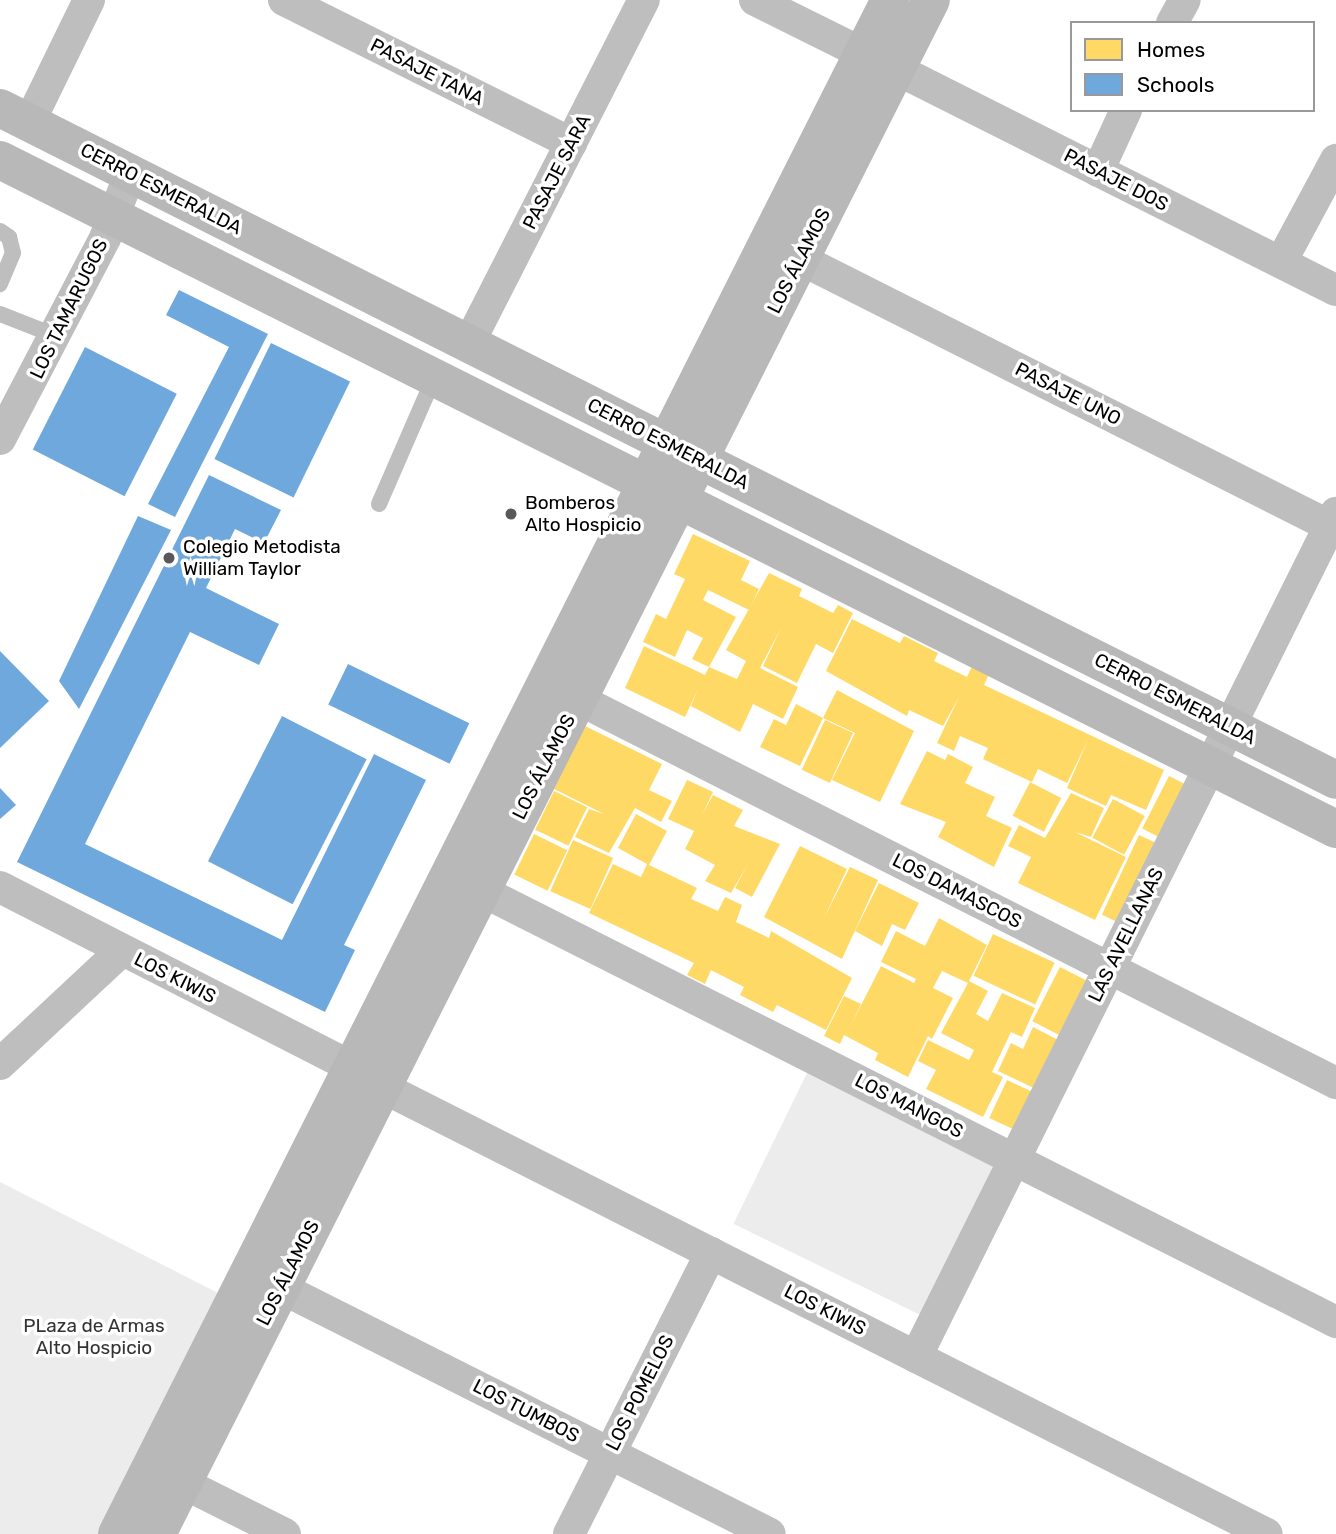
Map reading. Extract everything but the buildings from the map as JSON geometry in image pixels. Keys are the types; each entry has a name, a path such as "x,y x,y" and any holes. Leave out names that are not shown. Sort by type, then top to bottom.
{"street":[{"path":"10,121 89,0"},
{"name":"PASAJE TANA","path":"284,0 331,10 571,143"},
{"name":"PASAJE SARA","path":"469,344 644,0"},
{"path":"755,0 862,53"},
{"name":"LOS ÁLAMOS","path":"157,1534 578,699 662,491 664,442 890,0"},
{"name":"LOS ÁLAMOS","path":"117,1534 351,1067 662,491 699,459 931,0"},
{"path":"1173,21 1185,0"},
{"name":"PASAJE DOS","path":"896,69 1336,290"},
{"path":"1098,171 1125,112"},
{"name":"CERRO ESMERALDA","path":"10,121 130,174 1336,780"},
{"path":"0,160 113,215 486,407 662,491 1336,829"},
{"path":"1281,262 1336,160"},
{"name":"LOS TAMARUGOS","path":"0,439 56,336 130,174"},
{"name":"PASAJE UNO","path":"800,259 1334,523"},
{"path":"486,407 508,363"},
{"path":"540,433 558,388"},
{"name":"LAS AVELLANAS","path":"916,1356 1210,765 1334,523"},
{"name":"LOS DAMASCOS","path":"578,699 1336,1083"},
{"name":"LOS KIWIS","path":"0,887 351,1067"},
{"name":"LOS MANGOS","path":"481,891 1336,1322"},
{"path":"0,1064 121,951"},
{"name":"LOS KIWIS","path":"382,1087 1267,1534"},
{"name":"LOS POMELOS","path":"569,1534 710,1253"},
{"name":"LOS TUMBOS","path":"281,1288 770,1534"},
{"path":"183,1483 285,1534"}],"lane":[{"path":"0,231 9,237 13,253 0,284"},
{"path":"0,314 56,336"},
{"path":"379,504 433,380"}],"green space":[{"path":"808,1071 995,1162 920,1315 733,1224"},
{"name":"PLaza de Armas Alto Hospicio","path":"0,1182 222,1295 100,1534 0,1534"}],"place":[{"name":"Bomberos Alto Hospicio","path":"511,514"},
{"name":"Colegio Metodista William Taylor","path":"169,558"}]}
